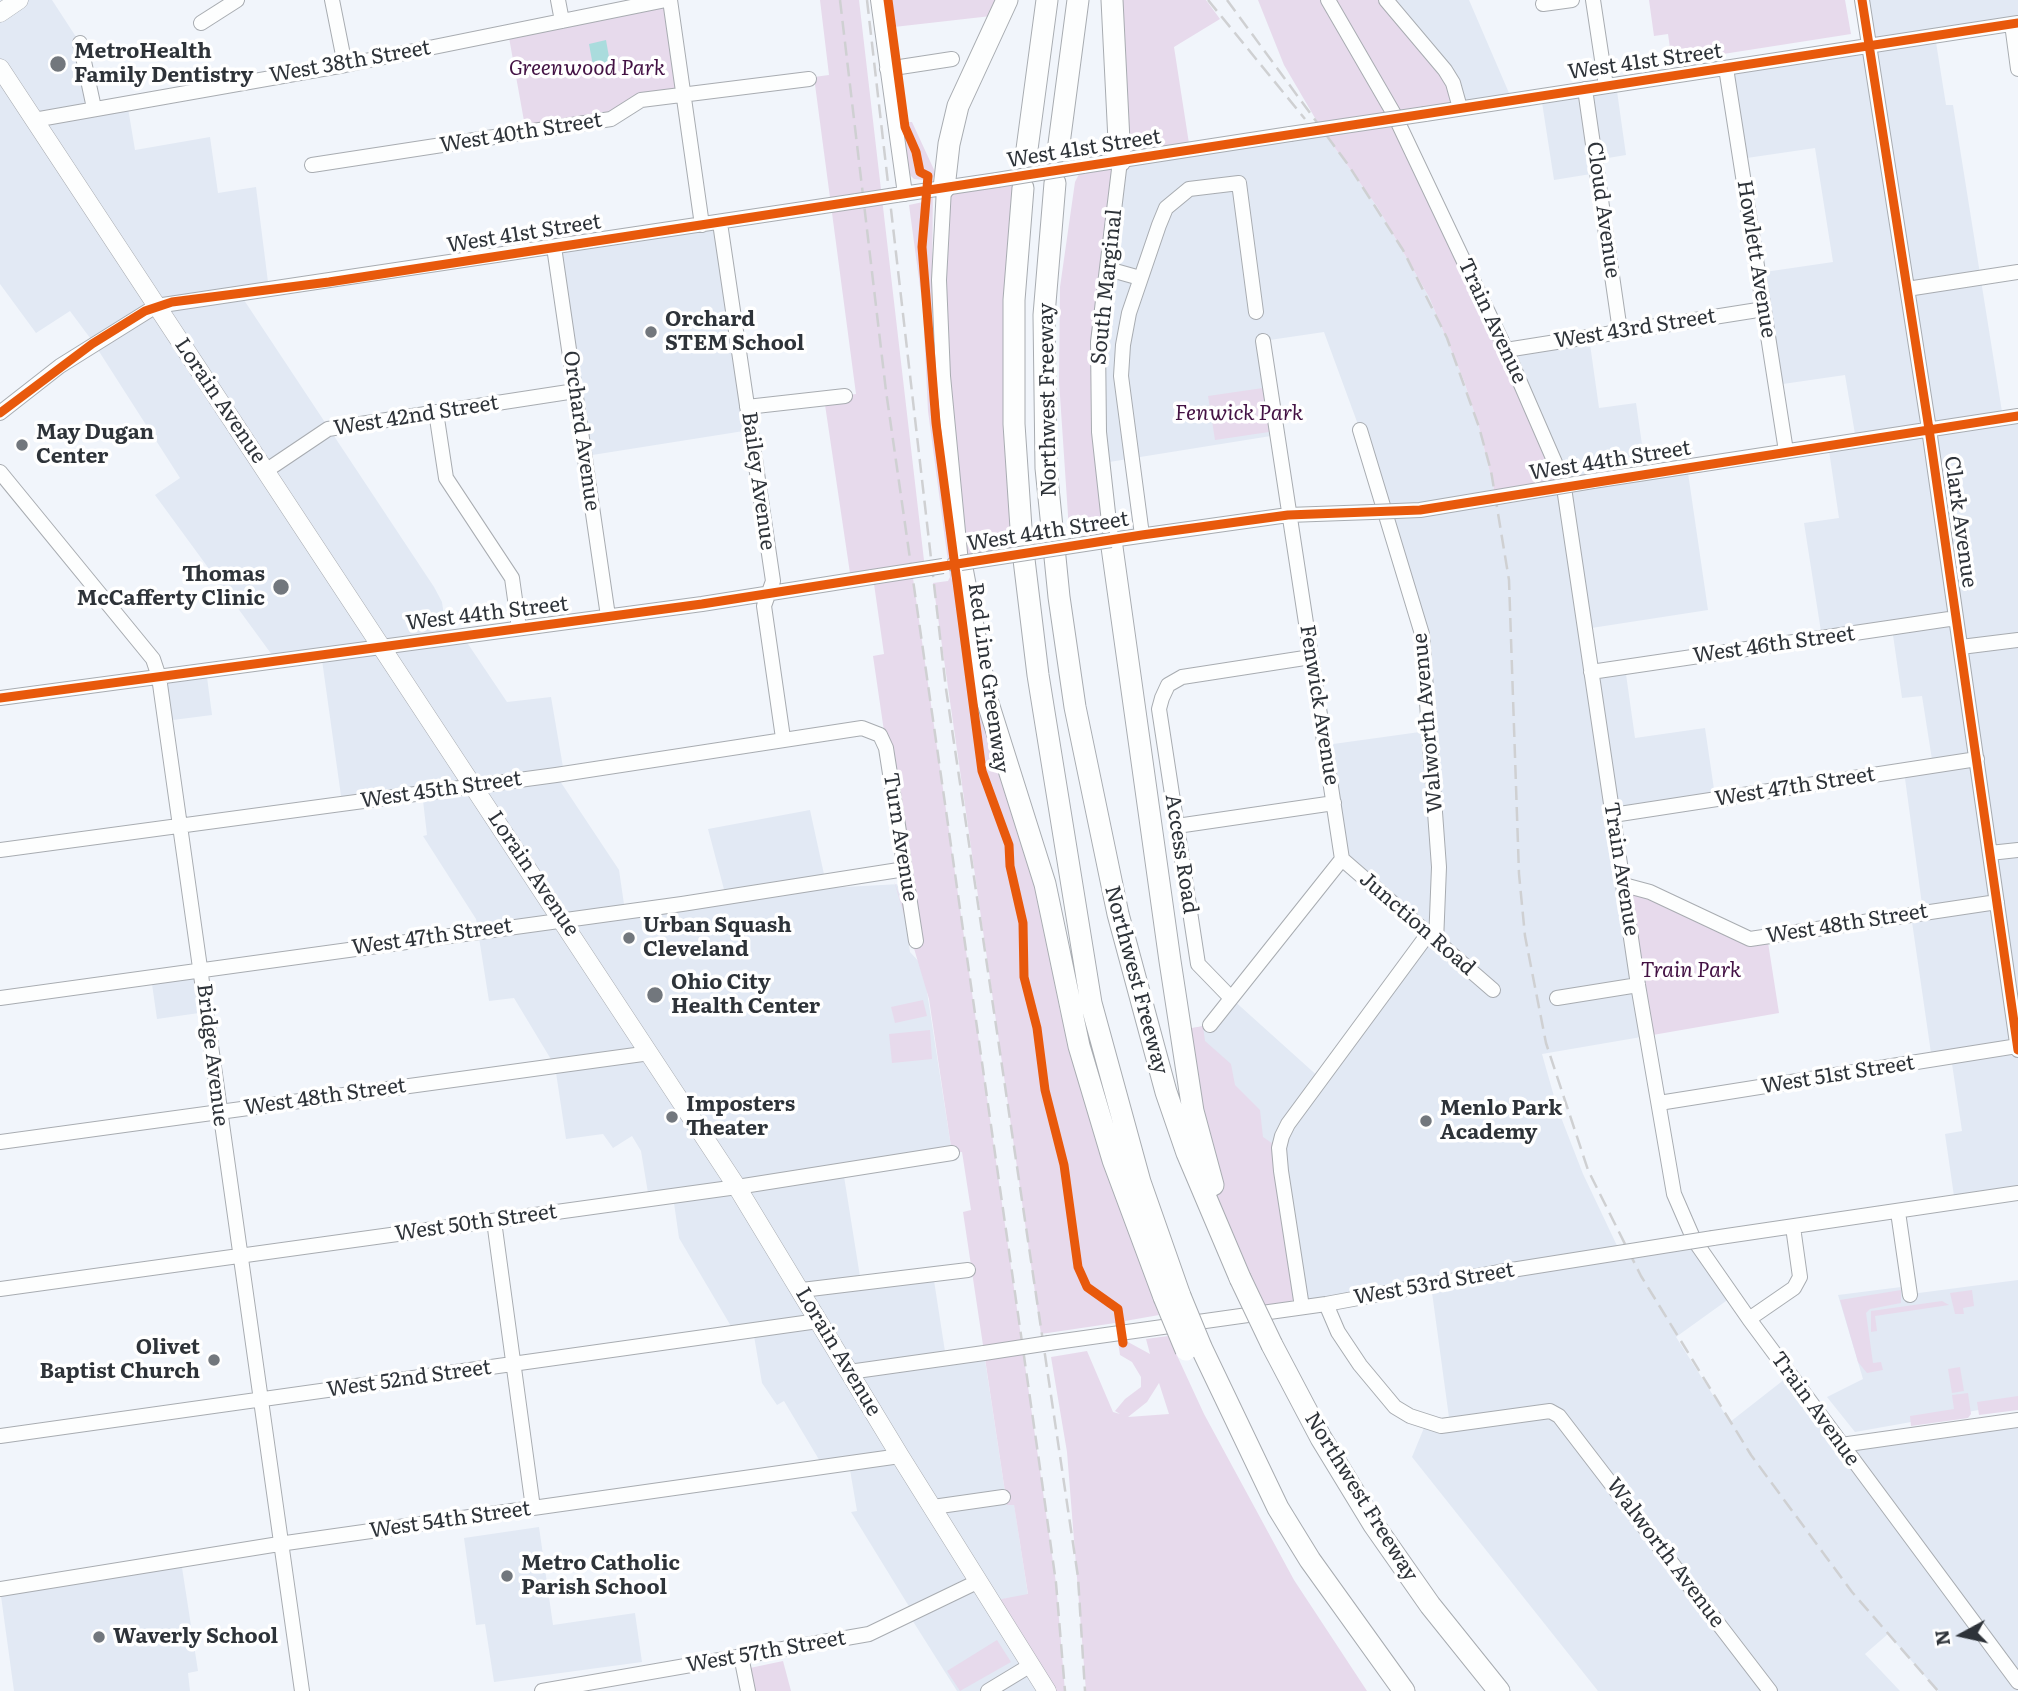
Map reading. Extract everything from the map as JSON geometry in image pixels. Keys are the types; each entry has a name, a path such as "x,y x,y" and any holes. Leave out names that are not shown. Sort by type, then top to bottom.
{"highway":[{"path":"944,188 949,144 958,106 1007,0"},
{"path":"1025,164 1047,0"},
{"path":"1058,159 1078,0"},
{"path":"1112,0 1121,161"},
{"name":"Northwest Freeway","path":"1055,183 1044,316 1046,468 1059,597 1075,707 1115,901 1148,1030 1187,1153 1239,1275 1321,1438 1374,1525 1430,1605 1499,1691"},
{"name":"Northwest Freeway","path":"1023,188 1014,300 1014,424 1022,543 1038,675 1091,1003 1172,1296 1193,1348 1278,1508 1310,1560 1404,1691"},
{"path":"1111,540 1193,1111 1239,1275"},
{"path":"952,565 984,688 1045,884 1079,1046 1116,1171 1172,1296"}],"main road":[{"path":"0,13 19,0"},
{"name":"Lorain Avenue","path":"0,68 737,1186 900,1457 1039,1679"}],"street":[{"path":"201,23 237,0"},
{"path":"332,0 345,65"},
{"path":"558,0 562,21"},
{"path":"668,0 702,225"},
{"name":"West 38th Street","path":"34,120 345,65 668,0"},
{"path":"878,0 900,195"},
{"name":"Train Avenue","path":"1328,0 1394,114 1506,350 1563,481 1639,985 1674,1194 1694,1240 1841,1445 2018,1682"},
{"path":"1386,0 1445,70 1453,83 1460,108"},
{"path":"1544,5 1572,0"},
{"path":"1593,0 1606,86"},
{"name":"Clark Avenue","path":"1862,0 1929,429 1997,902 2014,992 2018,1048"},
{"path":"2015,23 2018,69"},
{"name":"West 41st Street","path":"156,306 720,223 2015,23"},
{"path":"80,43 94,108"},
{"path":"887,69 952,59"},
{"name":"Howlett Avenue","path":"1726,68 1786,451"},
{"name":"West 40th Street","path":"312,165 611,119 641,100 809,79"},
{"name":"Cloud Avenue","path":"1585,89 1620,331"},
{"name":"South Marginal","path":"1111,540 1099,432 1098,342 1121,161"},
{"path":"1142,535 1121,376 1129,313 1158,225 1166,208 1177,197 1202,186 1239,183 1256,312"},
{"path":"944,188 939,280 952,565"},
{"name":"Bailey Avenue","path":"720,223 773,581 764,606 783,737"},
{"name":"Orchard Avenue","path":"554,247 608,616"},
{"path":"1108,269 1140,278"},
{"path":"1907,289 2018,272"},
{"path":"0,413 70,358 156,306"},
{"name":"West 43rd Street","path":"1506,350 1764,309"},
{"name":"Fenwick Avenue","path":"1263,341 1342,859"},
{"name":"West 42nd Street","path":"267,470 328,429 575,391"},
{"path":"747,407 845,396"},
{"path":"436,412 446,478 512,578 519,628"},
{"name":"West 44th Street","path":"0,698 608,616 1142,535 1288,516 1432,508 2018,416"},
{"name":"Walworth Avenue","path":"1360,430 1422,634 1439,867 1432,938"},
{"name":"Bridge Avenue","path":"0,472 145,649 159,677 279,1544 302,1691"},
{"name":"West 46th Street","path":"1591,672 1956,618"},
{"path":"1961,647 2018,640"},
{"name":"Access Road","path":"1231,998 1198,964 1159,709 1168,685 1182,677 1311,657"},
{"name":"West 45th Street","path":"0,850 473,784 556,775 783,737 862,728 880,735"},
{"name":"Turn Avenue","path":"880,735 886,748 916,941"},
{"name":"West 47th Street","path":"1613,815 1976,760"},
{"path":"1177,826 1334,803"},
{"path":"1990,853 2018,850"},
{"path":"1210,1025 1342,859"},
{"name":"Junction Road","path":"1342,859 1493,989"},
{"name":"West 47th Street","path":"0,998 682,904 905,869"},
{"name":"West 48th Street","path":"1624,884 1650,892 1750,939 1997,902"},
{"path":"1302,1307 1281,1171 1279,1148 1282,1136 1288,1124 1432,938"},
{"path":"1557,998 1639,985"},
{"name":"West 51st Street","path":"1659,1103 2018,1048"},
{"name":"West 48th Street","path":"0,1142 650,1053"},
{"name":"West 50th Street","path":"0,1289 494,1221 952,1153"},
{"name":"West 53rd Street","path":"849,1372 1326,1304 1499,1272 2018,1193"},
{"path":"1898,1212 1910,1295"},
{"path":"494,1221 533,1508"},
{"path":"1749,1318 1794,1287 1800,1277 1793,1227"},
{"path":"802,1290 968,1270"},
{"name":"Walworth Avenue","path":"1326,1304 1338,1332 1360,1365 1395,1407 1410,1416 1441,1426 1550,1411 1559,1416 1770,1691"},
{"name":"West 52nd Street","path":"0,1436 818,1321"},
{"path":"1841,1445 2018,1420"},
{"name":"West 54th Street","path":"0,1589 279,1544 900,1457"},
{"path":"933,1507 1003,1497"},
{"name":"West 57th Street","path":"542,1691 869,1634 979,1581"},
{"path":"741,1656 748,1691"},
{"path":"988,1691 1039,1679"}],"shaded area":[{"path":"0,0 52,0 80,43 94,107 127,102 135,150 210,137 218,193 256,187 269,290 240,294 434,587 442,602 447,637 462,635 507,702 551,697 564,773 556,775 619,870 625,911 726,897 708,829 810,810 827,888 900,884 910,952 923,966 952,1153 843,1170 861,1283 933,1274 946,1358 984,1353 1007,1505 1014,1504 1028,1595 992,1601 1047,1691 957,1691 909,1615 913,1613 851,1512 857,1511 849,1464 824,1468 784,1401 777,1405 762,1383 753,1330 735,1333 679,1238 673,1196 649,1199 641,1151 632,1136 613,1148 603,1134 566,1139 555,1066 514,998 489,1001 476,919 423,836 427,835 422,792 342,803 321,653 275,659 155,495 180,478 93,342 70,311 36,333 0,284"},
{"path":"1386,0 1469,0 1512,100 1460,108"},
{"path":"1862,0 2018,0 2018,23 1935,36 1946,105 1953,105 2003,418 2018,416 2018,1193 1955,1203 1945,1134 1962,1131 1951,1057 1932,1060 1911,915 1923,912 1904,771 1933,766 1922,696 1902,698 1892,628 1822,638 1804,523 1839,518 1828,444 1856,440 1845,375 1776,385 1758,273 1833,262 1815,148 1740,159 1726,68 1869,46"},
{"path":"1616,84 1626,155 1596,160 1597,173 1554,180 1541,96"},
{"path":"1322,130 1378,208 1429,297 1464,381 1479,427 1496,498 1506,350 1589,337 1599,408 1636,403 1646,472 1687,466 1708,610 1585,629 1591,672 1625,667 1635,738 1705,728 1715,796 1613,814 1647,1036 1542,1054 1557,1107 1583,1174 1620,1252 1695,1240 1733,1296 1676,1337 1730,1422 1790,1375 1841,1445 2018,1420 2018,1691 1938,1691 1888,1634 1865,1654 1900,1691 1598,1691 1412,1457 1426,1423 1450,1425 1431,1285 1302,1307 1189,1082 1181,1030 1210,1025 1231,998 1321,1079 1428,934 1342,859 1326,745 1427,731 1422,634 1360,430 1324,332 1263,341 1277,435 1103,463 1098,342 1120,161"},
{"name":"Orchard STEM School","path":"720,223 750,430 586,456 554,247"},
{"path":"206,670 212,715 165,721 159,677"},
{"path":"201,970 206,1012 157,1019 151,977"},
{"path":"2018,1280 2018,1403 1855,1432 1827,1397 1863,1379 1838,1295 1909,1286 1911,1294"},
{"name":"Metro Catholic Parish School","path":"539,1527 553,1625 635,1613 642,1662 494,1682 485,1624 476,1625 464,1538"},
{"name":"Waverly School","path":"181,1561 198,1671 188,1673 190,1691 14,1691 0,1589"}],"green space":[{"name":"Greenwood Park","path":"665,0 683,94 641,100 611,119 526,132 508,32"},
{"path":"820,0 859,0 925,569 912,571 1056,1583 1065,1691 1047,1691 991,1601 1028,1594 1014,1505 1007,1505 963,1212 971,1210 962,1152 952,1153 929,999 894,881 914,936 873,656 884,654 873,577 851,580 824,398 856,394 814,77 829,75"},
{"path":"878,0 1007,0 1000,15 894,27 908,122 912,122 936,174 933,178 932,298 945,467 1037,891 1060,1011 1095,1139 1159,1315 1125,1321 1128,1342 1150,1354 1146,1339 1168,1336 1204,1414 1294,1580 1367,1691 1086,1691 1067,1452 1051,1357 1087,1351 1113,1412 1120,1414 1115,1411 1141,1387 1141,1377 1132,1362 1120,1355 1115,1323 1041,1334 933,583 948,581 950,577 928,411 923,309 909,205 923,202 924,180 914,179 908,173","holes":["1159,1383 1169,1414 1128,1417 1147,1402"]},
{"path":"1112,0 1206,0 1220,19 1174,47 1190,150 1120,161"},
{"path":"1258,0 1386,0 1442,66 1460,108 1395,118 1563,481 1496,498 1479,427 1464,381 1429,297 1378,208 1322,130 1284,65"},
{"path":"1649,0 1845,0 1851,34 1672,62 1668,34 1654,36"},
{"path":"1120,161 1098,342 1110,529 1069,530 1059,381 1060,287 1075,182 1083,166"},
{"path":"1025,176 1023,554 961,563 943,376 944,188"},
{"name":"Fenwick Park","path":"1263,388 1269,432 1215,440 1208,396"},
{"name":"Train Park","path":"1624,885 1750,939 1767,936 1779,1013 1647,1036"},
{"path":"923,1000 927,1016 895,1023 891,1007"},
{"path":"1203,1026 1205,1041 1231,1064 1235,1085 1260,1110 1263,1137 1279,1148 1302,1307 1257,1313 1209,1173 1181,1030"},
{"path":"930,1030 932,1059 892,1063 889,1034"},
{"path":"1901,1290 1901,1303 1870,1309 1866,1313 1873,1363 1881,1362 1883,1370 1867,1373 1858,1362 1840,1300"},
{"path":"1972,1290 1974,1306 1963,1308 1964,1314 1955,1314 1950,1293"},
{"path":"1942,1301 1949,1305 1875,1316 1877,1331 1871,1332 1871,1311"},
{"path":"1960,1367 1964,1391 1952,1393 1948,1369"},
{"path":"1968,1393 1971,1414 1968,1418 1911,1426 1910,1416 1954,1409 1952,1395"},
{"path":"2018,1396 2018,1410 1979,1415 1977,1402"},
{"path":"997,1640 1011,1662 960,1691 947,1671"},
{"path":"783,1661 791,1691 754,1691 750,1668"}],"water":[{"path":"606,40 612,74 595,77 589,44"}],"railway":[{"path":"840,0 886,391 1056,1583 1065,1691"},
{"path":"867,0 946,689 1078,1577 1085,1691"},
{"path":"1208,0 1305,119"},
{"path":"1227,0 1349,166 1403,250 1447,338 1479,427 1491,471 1509,580 1519,874 1525,936 1546,1043 1588,1170 1641,1276 1751,1455 1852,1592 1938,1691"}],"cycle path":[{"name":"Red Line Greenway","path":"888,0 905,127 916,152 920,172 928,176 922,247 936,423 982,771 1009,845 1010,866 1023,923 1024,977 1037,1028 1045,1090 1064,1165 1078,1267 1087,1287 1118,1309 1123,1343"},
{"path":"1862,0 1929,429 2018,1050"},
{"path":"0,413 92,344 145,311 172,302 329,282 2018,23"},
{"path":"0,698 702,604 1142,535 1288,515 1420,510 2018,416"}],"place":[{"name":"MetroHealth Family Dentistry","path":"58,64"},
{"name":"Orchard STEM School","path":"651,332"},
{"name":"May Dugan Center","path":"22,445"},
{"name":"Thomas McCafferty Clinic","path":"281,587"},
{"name":"Urban Squash Cleveland","path":"629,938"},
{"name":"Ohio City Health Center","path":"655,995"},
{"name":"Imposters Theater","path":"672,1117"},
{"name":"Menlo Park Academy","path":"1426,1121"},
{"name":"Olivet Baptist Church","path":"214,1360"},
{"name":"Metro Catholic Parish School","path":"507,1576"},
{"name":"Waverly School","path":"99,1637"}]}
